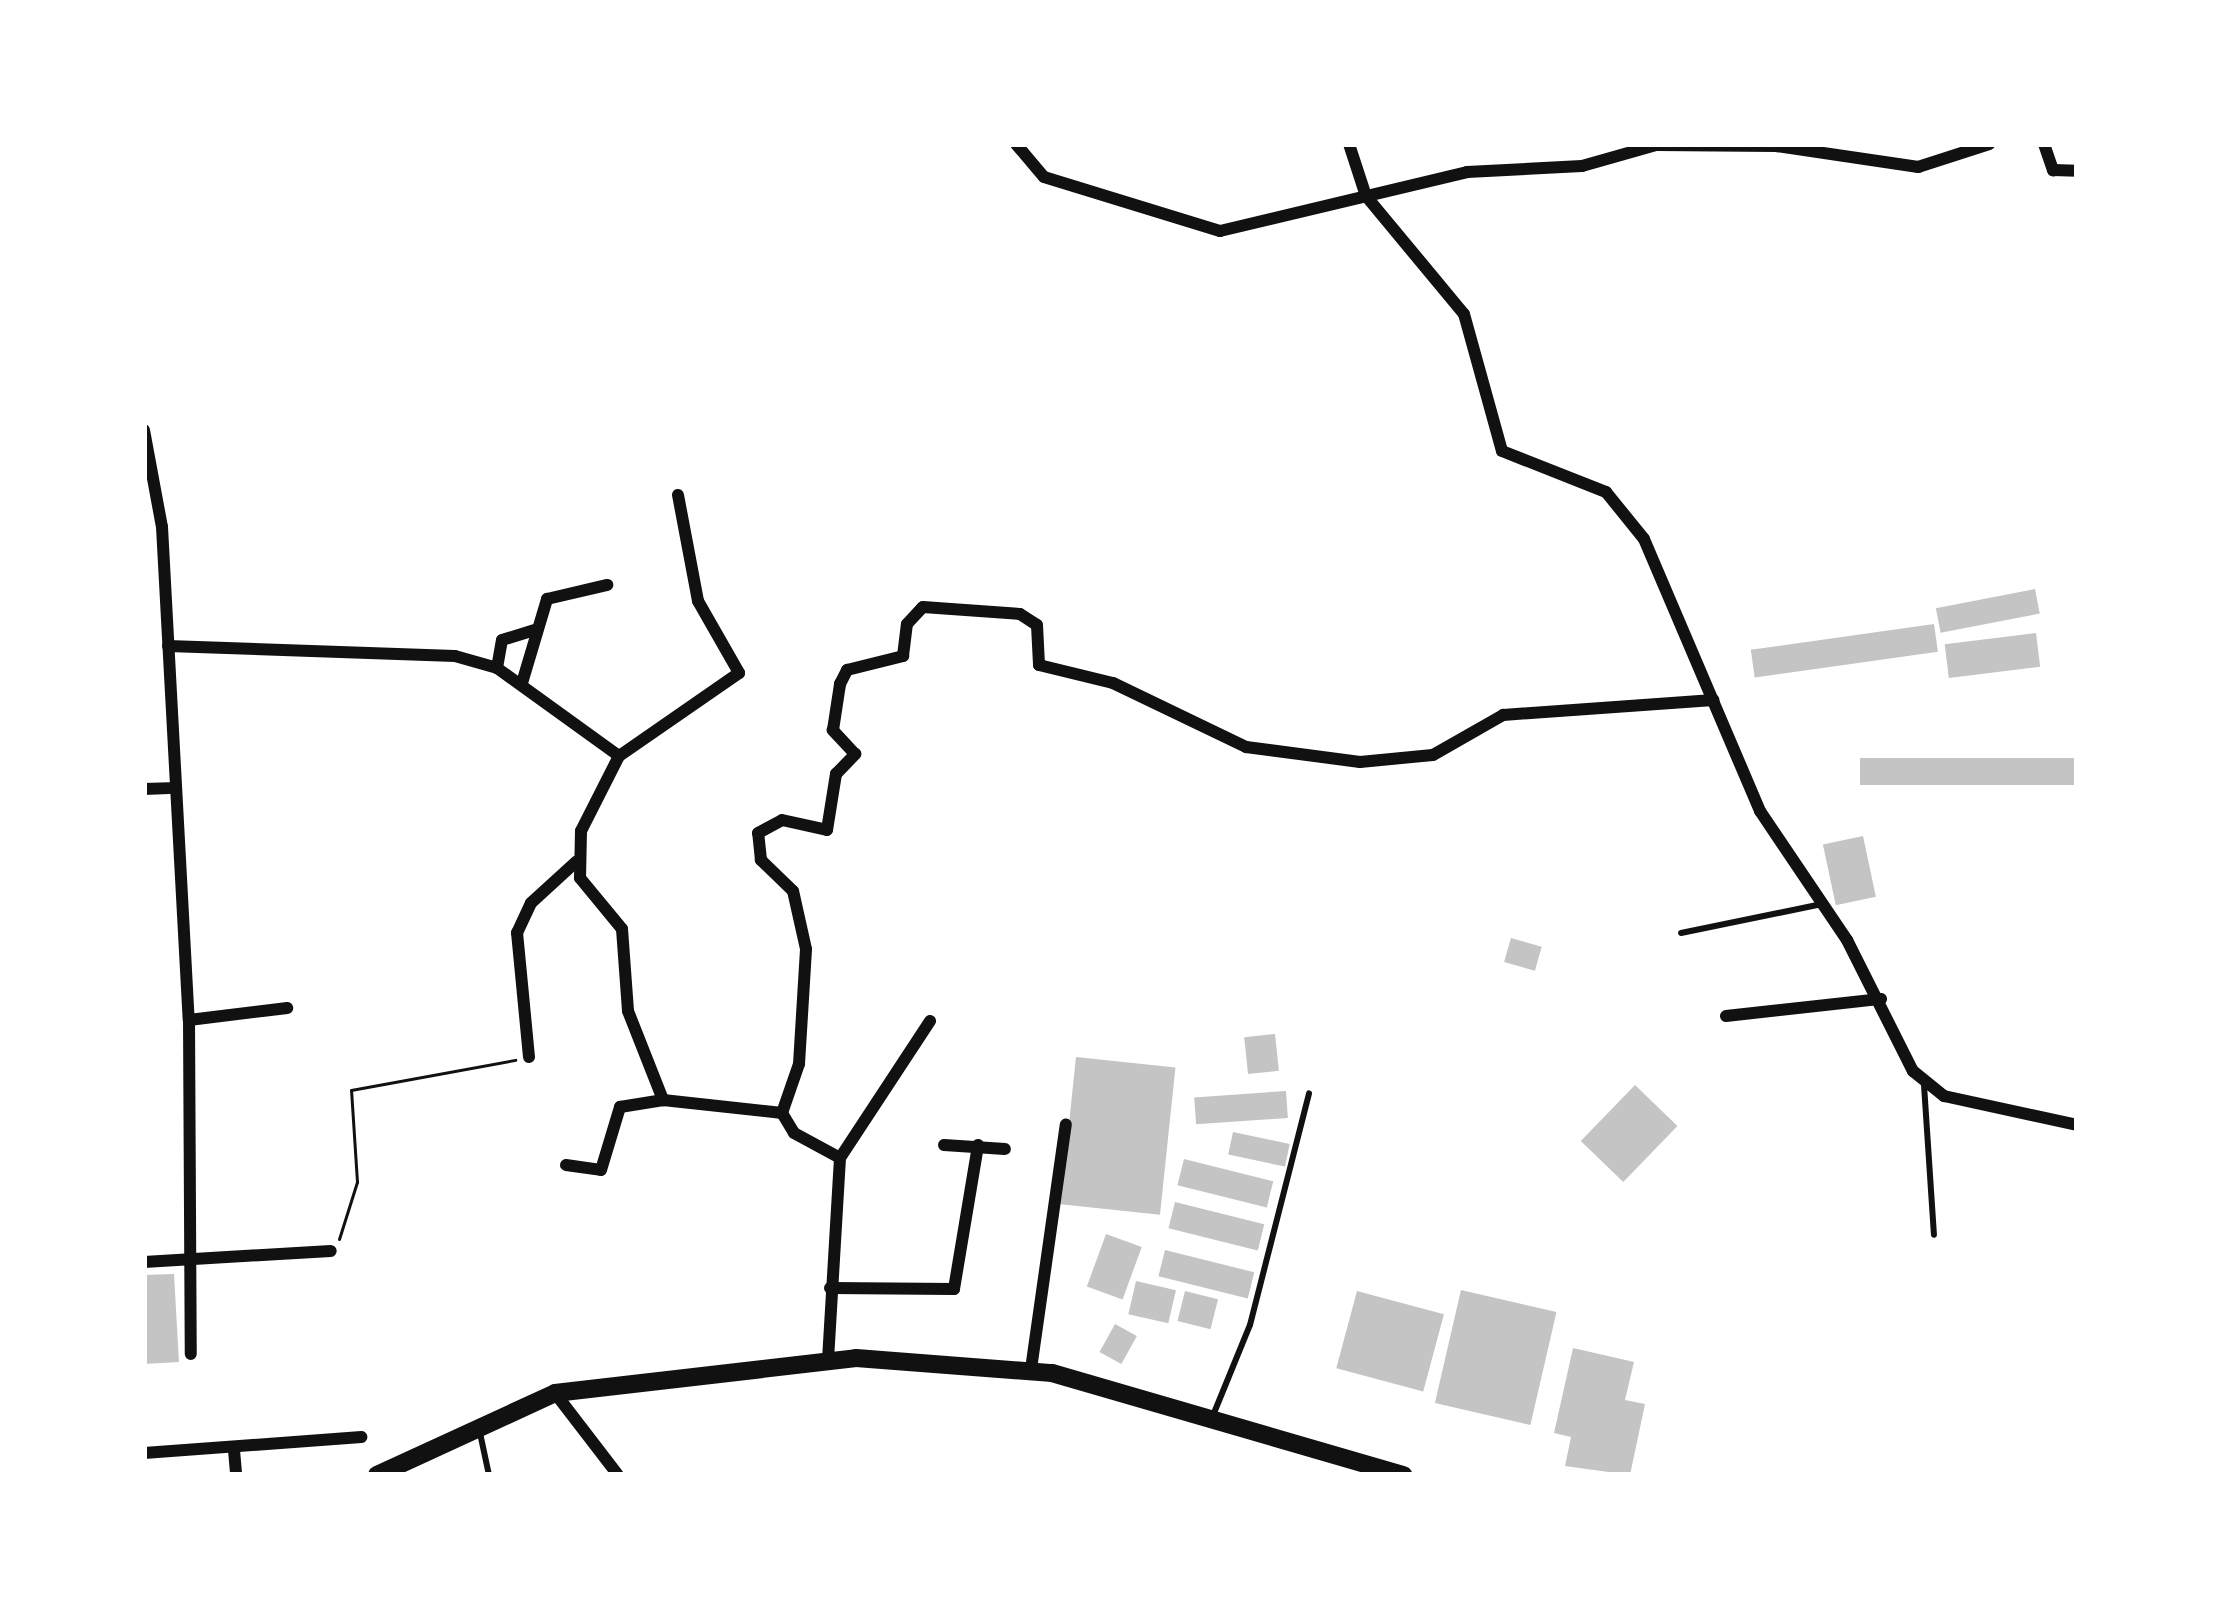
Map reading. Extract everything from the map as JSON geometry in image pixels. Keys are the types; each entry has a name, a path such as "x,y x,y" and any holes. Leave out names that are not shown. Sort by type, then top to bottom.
{"main road":[{"path":"377,1475 555,1393 828,1361 1031,1369 1214,1413 1402,1475"}],"street":[{"path":"1016,144 1044,177 1220,231 1500,166 1745,145 1918,167 1988,144"},
{"path":"1349,144 1366,196 1451,289 1502,451 1580,479 1625,509 1760,811 1881,999 1924,1085 2077,1125"},
{"path":"2044,144 2054,170 2077,172"},
{"path":"144,430 162,527 169,788 189,1020 191,1354"},
{"path":"529,1057 517,933 577,862 619,756 739,673 698,602 678,495"},
{"path":"144,512 162,527"},
{"path":"522,683 535,630 554,592 607,585"},
{"path":"782,1113 799,1064 806,949 793,892 761,860 758,833 782,820 827,830 836,774 855,754 833,730 840,683 847,670 903,656 907,624 923,607 1020,614 1037,626 1040,665 1113,683 1246,747 1360,762 1432,754 1503,716 1713,700"},
{"path":"497,668 502,640 535,630"},
{"path":"168,646 395,651 497,668 619,756"},
{"path":"144,789 169,788"},
{"path":"577,862 622,929 628,1011 663,1100"},
{"path":"1726,1016 1881,999"},
{"path":"189,1020 287,1008"},
{"path":"828,1361 841,1158 930,1021"},
{"path":"566,1165 601,1170 620,1107 663,1100 782,1113"},
{"path":"782,1113 794,1133 841,1158"},
{"path":"1031,1369 1066,1124"},
{"path":"944,1144 1005,1149"},
{"path":"830,1288 954,1289 978,1145"},
{"path":"144,1262 331,1251"},
{"path":"555,1393 618,1475"},
{"path":"144,1453 234,1450 361,1437"},
{"path":"234,1450 236,1475"}],"lane":[{"path":"1681,933 1822,904"},
{"path":"1924,1085 1934,1235"},
{"path":"1214,1413 1250,1325 1309,1093"},
{"path":"479,1429 489,1475"}],"path":[{"path":"331,1251 357,1182 351,1090 529,1057"}],"building":[{"path":"2035,589 2040,614 1941,633 1936,608"},
{"path":"1934,624 1938,652 1755,677 1751,650"},
{"path":"2036,633 2040,667 1949,678 1945,644"},
{"path":"1860,758 2077,758 2077,785 1860,785"},
{"path":"1863,836 1876,897 1836,905 1823,845"},
{"path":"1511,938 1542,947 1535,971 1504,962"},
{"path":"1275,1034 1279,1071 1248,1074 1244,1037"},
{"path":"1076,1057 1175,1067 1160,1215 1061,1204"},
{"path":"1635,1085 1677,1126 1623,1182 1581,1141"},
{"path":"1286,1091 1288,1118 1196,1124 1194,1097"},
{"path":"1233,1132 1290,1144 1285,1167 1228,1154"},
{"path":"1184,1159 1273,1181 1267,1207 1177,1185"},
{"path":"1175,1202 1264,1224 1258,1250 1168,1228"},
{"path":"1106,1234 1142,1247 1123,1300 1087,1287"},
{"path":"1165,1250 1254,1272 1248,1298 1158,1276"},
{"path":"174,1274 179,1362 144,1364 144,1275"},
{"path":"1136,1281 1176,1290 1168,1323 1128,1314"},
{"path":"1461,1290 1556,1312 1530,1425 1435,1403"},
{"path":"1185,1291 1218,1299 1210,1329 1178,1321"},
{"path":"1357,1291 1444,1314 1423,1392 1336,1368"},
{"path":"1115,1324 1137,1336 1121,1364 1099,1352"},
{"path":"1573,1348 1634,1362 1625,1400 1645,1404 1630,1475 1565,1466 1571,1437 1554,1433"}]}
